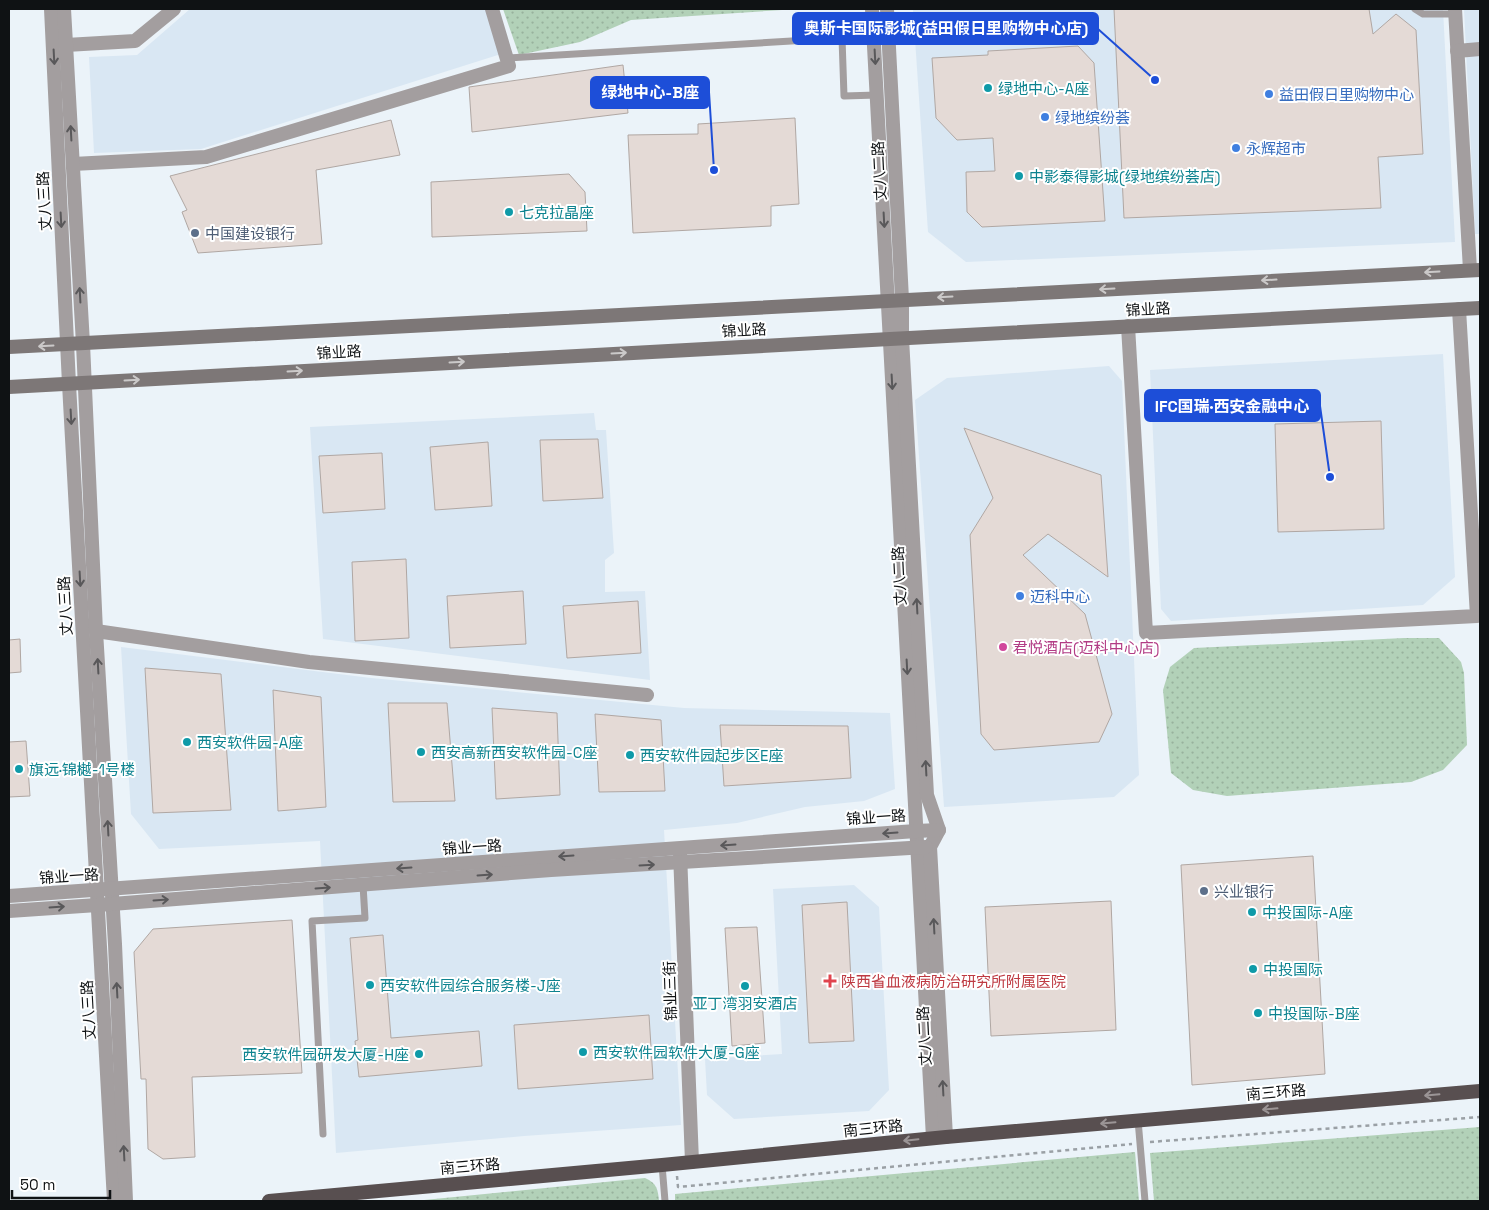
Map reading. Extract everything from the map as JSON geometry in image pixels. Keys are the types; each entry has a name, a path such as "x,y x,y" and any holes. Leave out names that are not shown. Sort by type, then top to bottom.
{"highway":[{"name":"南三环路","path":"269,1201 939,1138 1480,1091"}],"main road":[{"name":"锦业路","path":"9,348 1475,270"},
{"name":"锦业路","path":"9,387 1480,308"}],"street":[{"name":"丈八三路","path":"51,9 69,384 126,1201"},
{"name":"丈八三路","path":"64,9 83,344 105,890"},
{"path":"66,45 135,41 174,9"},
{"path":"73,164 206,157 509,66 492,9"},
{"name":"丈八二路","path":"872,9 877,95 895,300"},
{"name":"丈八二路","path":"887,9 896,338 916,831 923,847 939,1138"},
{"path":"1456,11 1457,51 1475,270"},
{"path":"1457,51 1480,50"},
{"path":"1128,326 1146,634 1477,616 1459,309"},
{"name":"丈八二路","path":"896,338 927,796 939,830"},
{"path":"96,631 309,662 646,695"},
{"path":"923,847 939,830"},
{"name":"锦业一路","path":"9,896 939,830"},
{"name":"锦业一路","path":"9,910 550,870 923,847"},
{"name":"锦业三街","path":"680,848 692,1162"},
{"name":"丈八三路","path":"106,904 114,1201"}],"lane":[{"path":"1415,9 1423,14 1456,11"},
{"path":"507,58 842,38 844,96 877,95"},
{"path":"323,1134 312,921 365,918 363,885"},
{"path":"1138,1120 1145,1201"},
{"path":"662,1165 665,1201"}],"path":[{"path":"676,1164 678,1187 1140,1143 1480,1117"}],"shaded area":[{"path":"190,9 487,9 501,54 201,149 94,153 89,57 137,55"},
{"path":"913,9 1443,9 1455,242 966,262 928,232"},
{"path":"1464,9 1480,9 1480,234 1475,234"},
{"path":"1443,354 1455,577 1423,605 1171,621 1161,609 1150,370"},
{"path":"1109,366 1122,381 1139,775 1114,797 944,807 915,400 947,378"},
{"path":"594,413 596,430 606,430 614,553 605,560 605,592 645,591 650,680 323,639 310,427"},
{"path":"121,647 371,678 684,708 890,713 895,789 864,801 805,807 737,823 664,830 681,1125 524,1136 336,1153 320,841 159,849 131,814"},
{"name":"陕西省血液病防治研究所附属医院","path":"854,885 879,907 889,1090 869,1111 734,1119 707,1095 705,1059 782,1054 773,889"}],"green space":[{"path":"503,9 798,9 631,20 580,42 519,55"},
{"path":"1439,638 1461,662 1464,673 1467,745 1443,770 1411,782 1227,796 1193,790 1171,773 1163,690 1170,667 1194,648"},
{"path":"1480,1127 1480,1201 1154,1201 1150,1153"},
{"path":"1135,1152 1139,1201 675,1201 675,1194"},
{"path":"645,1178 656,1187 659,1201 414,1201"}],"building":[{"name":"益田假日里购物中心","path":"1114,9 1369,9 1373,34 1396,14 1416,30 1423,154 1378,157 1381,208 1124,218"},
{"name":"绿地缤纷荟","path":"1078,46 1094,63 1105,221 982,227 967,212 966,172 995,171 993,138 957,140 936,118 932,58 988,55 988,51"},
{"path":"623,65 628,113 472,132 469,87"},
{"path":"795,118 799,204 771,206 771,226 633,233 628,135 698,134 698,124"},
{"path":"391,120 400,155 316,170 322,244 198,253 182,212 187,210 170,176"},
{"name":"七克拉晶座","path":"569,174 585,192 587,231 432,237 431,182"},
{"path":"1381,421 1384,529 1278,532 1275,424"},
{"name":"迈科中心","path":"964,428 1101,475 1108,577 1048,534 1023,555 1085,614 1112,714 1099,742 994,750 981,734 970,535 993,498"},
{"path":"598,439 603,498 543,501 540,440"},
{"path":"488,442 492,506 435,510 430,447"},
{"path":"382,453 385,509 323,513 319,456"},
{"path":"406,559 409,638 355,641 352,562"},
{"path":"523,591 526,644 450,648 447,596"},
{"path":"638,601 641,653 567,658 563,606"},
{"path":"20,639 21,672 9,673 9,640"},
{"name":"西安软件园-A座","path":"145,668 221,674 231,810 153,813"},
{"path":"273,690 321,697 326,807 278,811"},
{"name":"西安高新西安软件园-C座","path":"388,703 447,703 455,801 393,802"},
{"path":"492,708 557,713 560,795 496,799"},
{"name":"西安软件园起步区E座","path":"595,714 661,720 665,791 599,792"},
{"path":"720,725 848,726 851,778 724,786"},
{"name":"旗远·锦樾-1号楼","path":"26,741 30,796 9,797 9,742"},
{"name":"中投国际","path":"1313,856 1325,1074 1192,1085 1181,865"},
{"path":"1111,901 1116,1030 991,1036 985,907"},
{"path":"847,902 854,1041 809,1043 802,905"},
{"path":"292,920 302,1073 192,1077 195,1157 163,1159 148,1149 146,1079 141,1079 134,952 153,929"},
{"name":"亚丁湾羽安酒店","path":"757,927 765,1043 732,1046 725,928"},
{"path":"383,935 391,1038 479,1031 482,1066 359,1077 355,1041 358,1040 350,938"},
{"name":"西安软件园软件大厦-G座","path":"649,1015 653,1079 518,1089 514,1025"}],"place":[{"name":"奥斯卡国际影城(益田假日里购物中心店)","path":"1155,80"},
{"name":"绿地中心-A座","path":"988,88"},
{"name":"益田假日里购物中心","path":"1269,94"},
{"name":"绿地缤纷荟","path":"1045,117"},
{"name":"永辉超市","path":"1236,148"},
{"name":"绿地中心-B座","path":"714,170"},
{"name":"中影泰得影城(绿地缤纷荟店)","path":"1019,176"},
{"name":"七克拉晶座","path":"509,212"},
{"name":"中国建设银行","path":"195,233"},
{"name":"IFC国瑞·西安金融中心","path":"1330,477"},
{"name":"迈科中心","path":"1020,596"},
{"name":"君悦酒店(迈科中心店)","path":"1003,647"},
{"name":"西安软件园-A座","path":"187,742"},
{"name":"西安高新西安软件园-C座","path":"421,752"},
{"name":"西安软件园起步区E座","path":"630,755"},
{"name":"旗远·锦樾-1号楼","path":"19,769"},
{"name":"兴业银行","path":"1204,891"},
{"name":"中投国际-A座","path":"1252,912"},
{"name":"中投国际","path":"1253,969"},
{"name":"陕西省血液病防治研究所附属医院","path":"830,981"},
{"name":"西安软件园综合服务楼-J座","path":"370,985"},
{"name":"亚丁湾羽安酒店","path":"745,986"},
{"name":"中投国际-B座","path":"1258,1013"},
{"name":"西安软件园软件大厦-G座","path":"583,1052"},
{"name":"西安软件园研发大厦-H座","path":"419,1054"}]}
